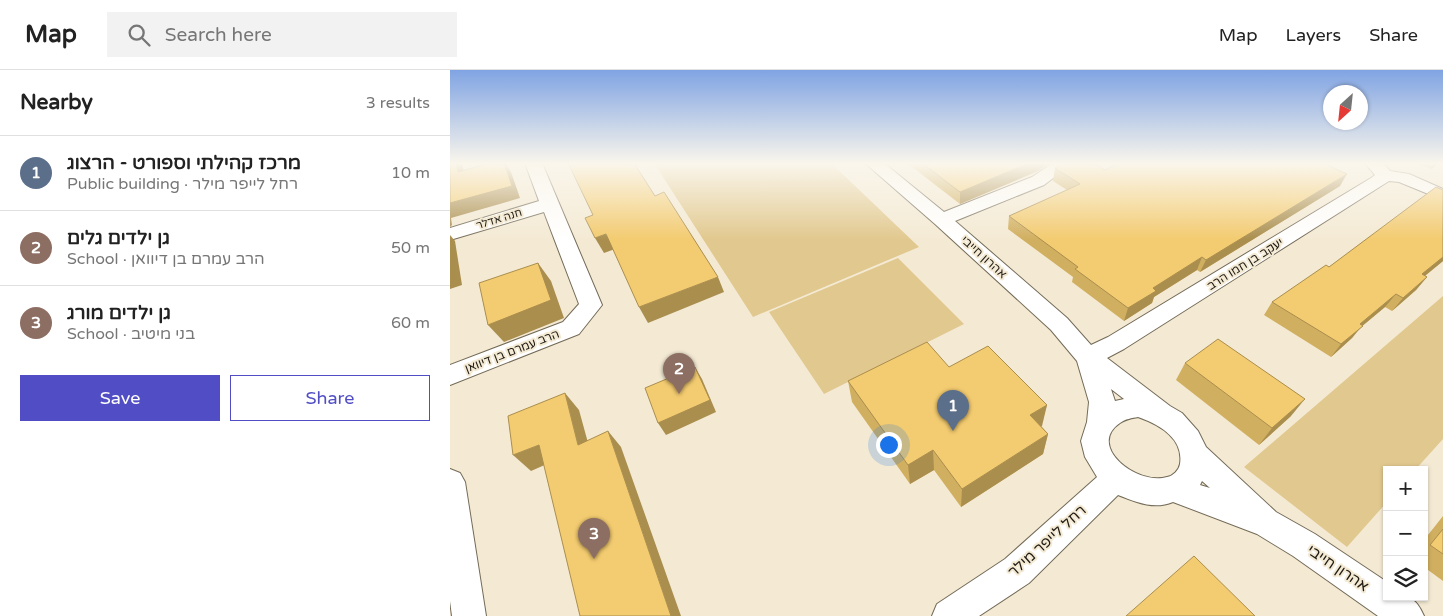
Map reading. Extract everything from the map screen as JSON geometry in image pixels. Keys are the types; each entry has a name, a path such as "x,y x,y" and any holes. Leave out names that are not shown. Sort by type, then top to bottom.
{"street":[{"name":"הרב עמרם בן דיוואן","path":"450,375 571,328 591,305 543,188"},
{"name":"אהרון חייבי","path":"904,188 1059,324 1088,357 1161,414"},
{"path":"942,220 1020,188"},
{"name":"יעקב בן חמו הרב","path":"1088,357 1116,344 1350,188"},
{"path":"1428,188 1443,195"},
{"name":"חנה אדלר","path":"450,234 549,204"},
{"name":"אהרון חייבי","path":"1088,357 1102,402 1100,422"},
{"path":"1138,406 1161,414 1184,431 1191,443 1195,454 1191,475 1184,484 1174,489 1160,492 1145,491 1129,486 1116,478 1105,467 1094,443 1095,432 1100,422 1114,410 1138,406"},
{"name":"אהרון חייבי","path":"1195,454 1267,523"},
{"name":"רחל לייפר מילר","path":"948,616 1017,571 1116,478"},
{"path":"450,482 469,616"},
{"name":"אהרון חייבי","path":"1174,489 1267,523 1304,545 1406,616"}],"shaded area":[{"path":"670,188 858,188 919,247 753,317"},
{"path":"898,258 964,324 824,394 769,312"},
{"path":"1443,296 1443,439 1419,466 1383,466 1383,506 1347,547 1244,467"}],"building":[{"path":"450,188 503,188 450,203"},
{"path":"580,188 650,188 655,196 664,192 718,277 639,307 606,234 595,238 585,218 593,215"},
{"path":"955,188 968,188 960,192"},
{"path":"1070,188 1323,188 1206,260 1202,257 1153,288 1156,291 1128,308 1075,269 1078,267 1009,216"},
{"path":"1434,188 1443,190 1443,257 1422,274 1427,277 1403,298 1396,294 1360,324 1363,326 1341,344 1272,302 1326,265 1329,267"},
{"path":"538,263 551,300 488,325 479,283"},
{"path":"1218,339 1305,399 1272,428 1185,363"},
{"path":"927,342 949,367 988,346 1047,405 1030,415 1048,434 962,489 933,450 908,465 848,381"},
{"path":"695,367 710,400 658,423 645,388"},
{"path":"565,393 578,445 608,431 671,616 580,616 539,445 513,455 508,416"},
{"path":"1443,529 1443,554 1430,545"},
{"path":"1194,556 1255,616 1126,616"}],"place":[{"name":"גן ילדים גלים","path":"679,394"},
{"name":"מרכז קהילתי וספורט - הרצוג","path":"953,431"},
{"name":"גן ילדים מורג","path":"594,559"}]}
